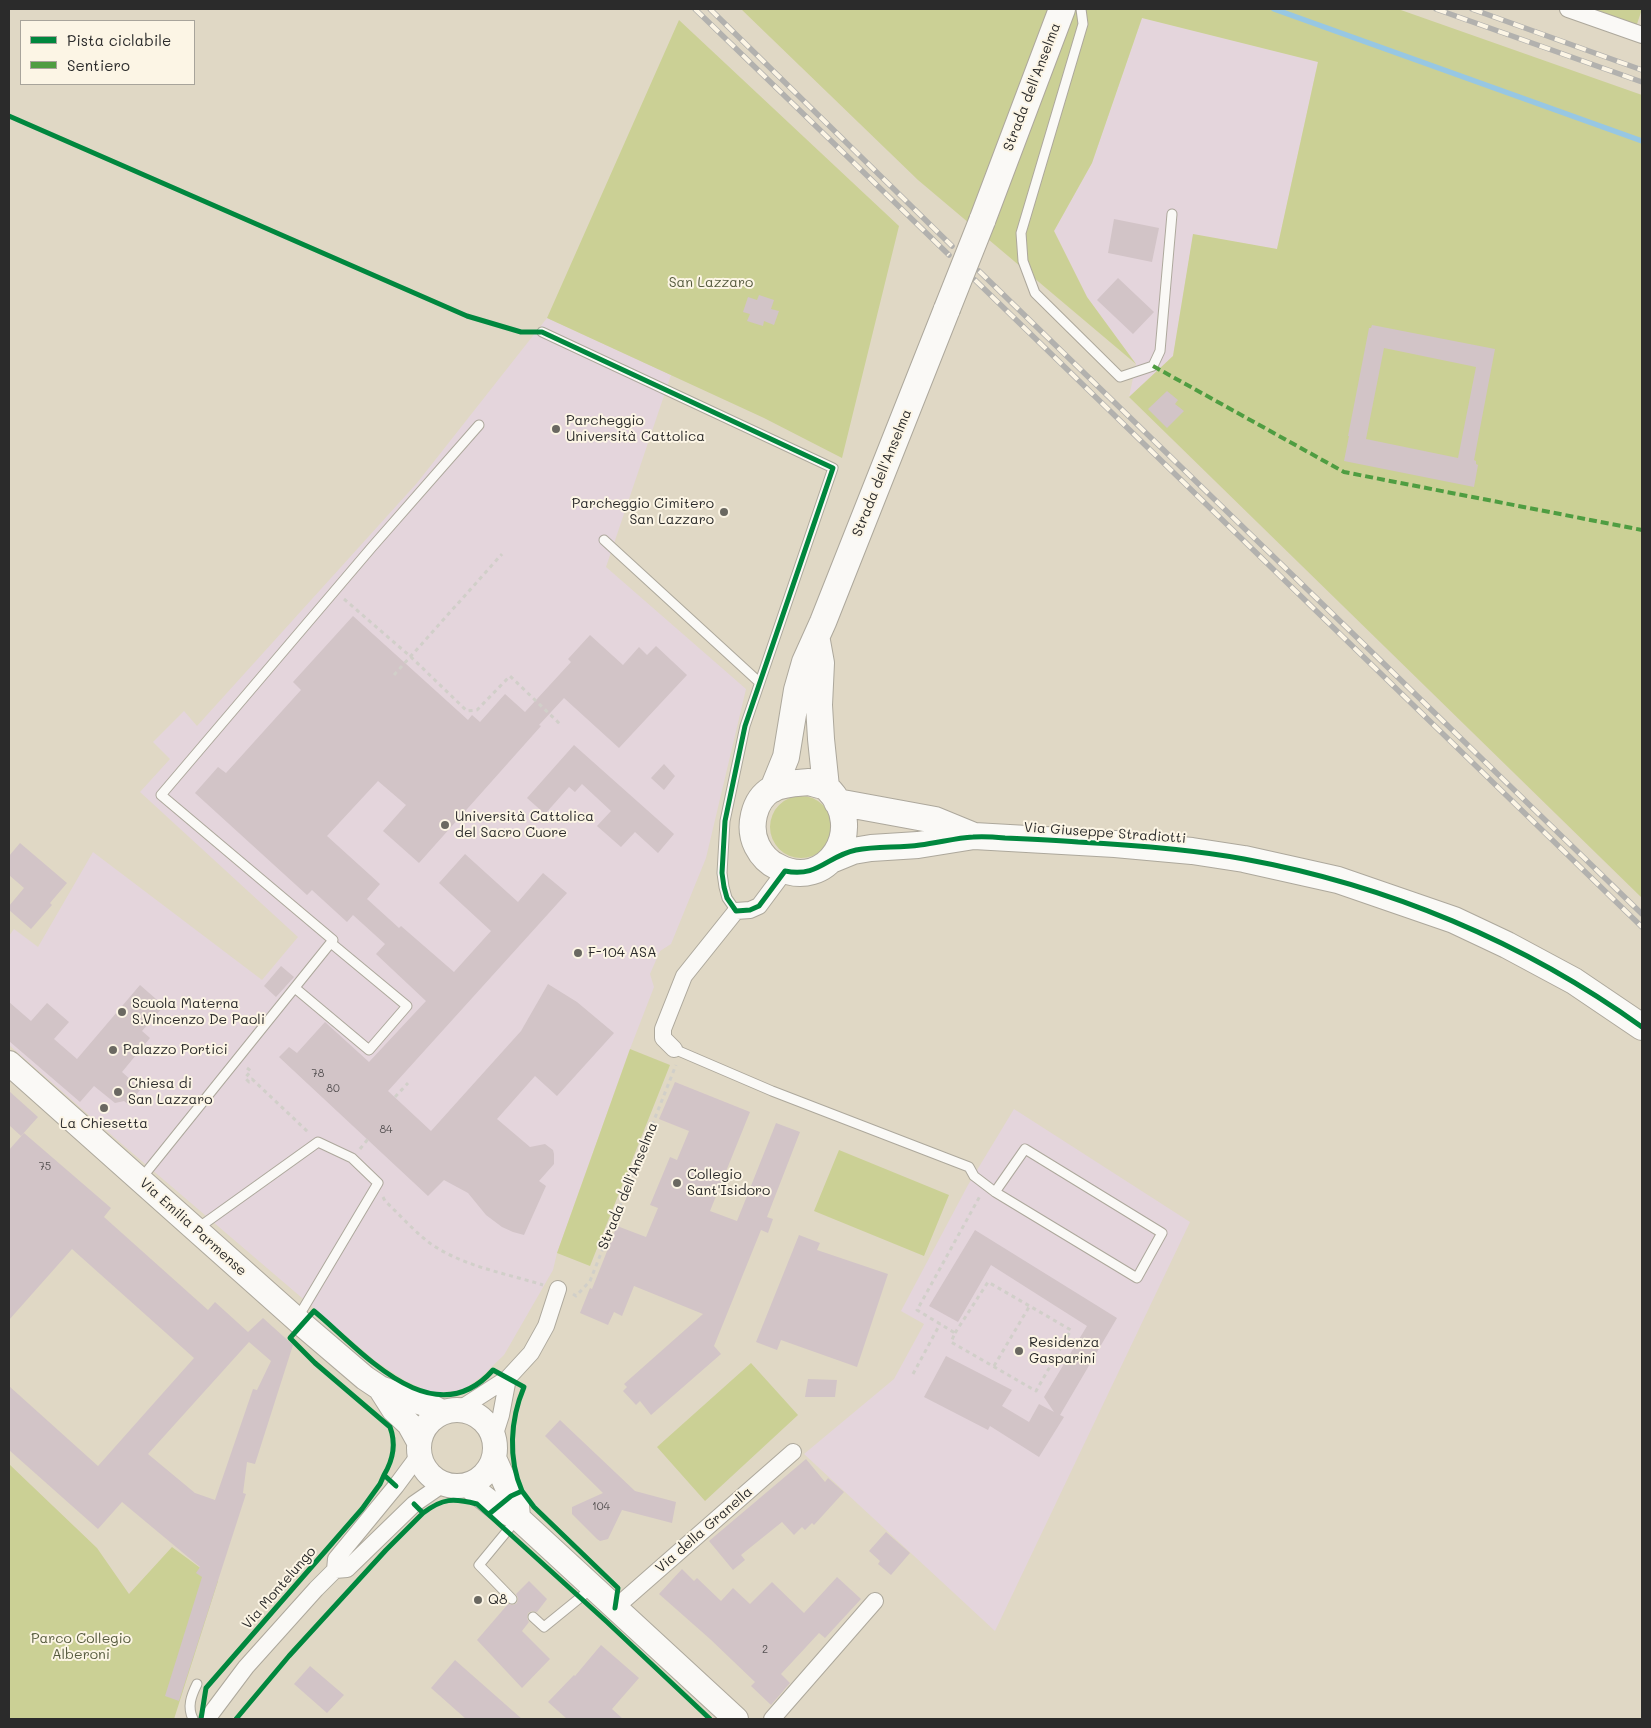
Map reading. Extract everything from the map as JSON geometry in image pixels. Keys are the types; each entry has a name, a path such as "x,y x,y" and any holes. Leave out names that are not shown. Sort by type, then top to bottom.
{"main road":[{"name":"Strada dell'Anselma","path":"773,788 786,757 797,690 805,662 817,638 982,221 1062,9"},
{"path":"817,638 821,663 820,739 832,794 844,818 843,840 831,860 817,869 802,873 785,871 771,864 760,852 753,834 752,825 761,800 773,788 794,783 809,782 832,794"},
{"name":"Via Giuseppe Stradiotti","path":"832,794 935,820 974,836"},
{"name":"Via Giuseppe Stradiotti","path":"831,860 853,851 918,845 974,836 1115,844 1192,851 1244,859 1338,880 1454,920 1507,945 1574,981 1642,1027"},
{"name":"Via Emilia Parmense","path":"9,1063 297,1320 365,1378 380,1388 430,1406 448,1411 464,1410 479,1416 490,1428 494,1448 511,1496 517,1505 518,1518"},
{"name":"Via Emilia Parmense","path":"380,1388 394,1410 409,1424 427,1473 443,1484"},
{"path":"419,1448 422,1433 427,1424 448,1411"},
{"path":"443,1484 468,1485 485,1475 491,1467 494,1448"},
{"name":"Via Emilia Parmense","path":"468,1485 497,1508 518,1518 736,1719"}],"street":[{"path":"1568,9 1585,12 1642,35"},
{"path":"678,1051 663,1038 663,1028 684,976 736,911 750,910 759,906 785,871"},
{"path":"448,1411 463,1407 508,1378 531,1353 546,1326 558,1289"},
{"path":"494,1448 508,1378"},
{"name":"Via Montelungo","path":"207,1719 246,1668 335,1570 336,1559 406,1474 419,1448"},
{"name":"Via della Granella","path":"614,1608 793,1452"},
{"name":"Via Montelungo","path":"335,1570 347,1569 414,1504 443,1484"},
{"path":"772,1719 875,1601"}],"lane":[{"path":"1082,9 1084,24 1021,233 1022,261 1035,293 1120,377 1153,366 1160,351 1172,214"},
{"path":"542,332 834,468 745,726 725,821 722,873 727,898 736,911"},
{"path":"295,988 369,1050 407,1006 161,794 479,425"},
{"path":"604,540 759,682"},
{"path":"140,1180 332,941"},
{"path":"678,1051 772,1091 969,1167 974,1176 995,1192 1136,1278 1162,1233 1025,1149 995,1192"},
{"path":"196,1230 318,1142 352,1158 378,1183 297,1320"},
{"path":"512,1599 479,1565 518,1518"},
{"path":"533,1618 544,1627 592,1588"},
{"path":"193,1719 189,1712 196,1684"}],"path":[{"path":"394,676 502,554"},
{"path":"335,591 411,657 467,712 477,710 510,676 561,725"},
{"path":"248,1069 251,1071 244,1078 249,1082 252,1080 318,1142"},
{"path":"394,1098 408,1083"},
{"path":"378,1183 385,1201 428,1241 446,1252 465,1261 558,1289"},
{"path":"955,1333 917,1310 986,1184"},
{"path":"988,1282 1071,1330 1036,1391 951,1342 955,1333 988,1282"},
{"path":"994,1367 1029,1307"},
{"path":"913,1374 940,1324"}],"shaded area":[{"path":"1142,18 1318,62 1277,249 1193,235 1173,356 1129,397 1136,364 1087,297 1054,231 1092,163"},
{"name":"Università Cattolica del Sacro Cuore","path":"547,318 671,375 606,567 746,689 706,858 671,944 660,951 650,974 654,987 557,1253 553,1270 504,1355 481,1377 467,1387 456,1391 432,1393 406,1381 377,1362 9,1045 9,936 14,929 38,947 93,852 262,980 298,937 140,792 170,759 153,742 184,711 197,726 417,483"},
{"name":"Residenza Gasparini","path":"1014,1109 1190,1222 995,1631 804,1454 894,1379 924,1324 901,1311 968,1185"}],"green space":[{"path":"741,9 1398,9 1642,95 1642,898 1129,397 1173,356 1193,234 1277,249 1318,62 1142,18 1092,163 1054,231 1087,297 1136,364 918,180"},
{"path":"1586,9 1642,9 1634,33"},
{"name":"San Lazzaro","path":"679,20 899,226 842,458 764,418 547,318"},
{"path":"801,796 813,799 823,805 829,815 832,827 829,839 823,849 813,855 801,858 789,855 779,849 773,839 770,827 773,815 779,805 789,799"},
{"path":"630,1049 670,1065 590,1266 557,1253"},
{"path":"839,1150 949,1195 924,1256 814,1211"},
{"path":"751,1363 798,1415 705,1501 657,1447"},
{"name":"Parco Collegio Alberoni","path":"9,1464 97,1548 129,1594 172,1547 218,1581 174,1719 9,1719"}],"building":[{"path":"1114,219 1159,228 1152,262 1108,253"},
{"path":"1118,278 1154,312 1133,334 1097,300"},
{"path":"759,295 774,300 771,309 779,311 774,325 764,321 763,326 747,321 750,314 743,312 748,297 757,300"},
{"path":"1372,325 1495,349 1474,460 1478,465 1474,487 1344,461 1369,328","holes":["1384,348 1476,367 1458,458 1366,439"]},
{"path":"1167,391 1178,400 1175,404 1184,411 1167,428 1148,409"},
{"path":"353,616 468,720 472,715 480,722 505,694 525,712 571,662 568,659 590,635 623,665 639,647 647,655 656,646 687,675 619,748 564,698 419,863 383,831 406,805 378,781 327,836 380,884 367,899 399,928 401,926 454,972 491,931 439,883 465,854 518,902 543,873 567,893 388,1091 431,1131 521,1031 548,984 577,1002 614,1033 557,1096 535,1076 497,1119 530,1147 545,1144 553,1150 554,1154 554,1164 539,1181 546,1186 524,1235 502,1227 486,1215 468,1193 444,1180 428,1196 279,1057 289,1047 297,1053 325,1022 369,1062 426,1001 376,954 385,944 353,915 347,922 312,890 307,895 195,793 218,767 226,773 301,690 293,682"},
{"path":"574,745 674,834 658,853 635,832 621,847 597,826 611,811 582,784 575,792 569,787 545,814 527,798"},
{"path":"664,764 675,776 664,790 651,778"},
{"path":"20,843 67,883 50,903 52,905 31,929 9,910 9,906 24,888 9,875 9,856"},
{"path":"281,966 294,977 276,997 264,986"},
{"name":"Palazzo Portici","path":"140,985 164,1006 142,1031 150,1038 122,1072 141,1089 128,1104 124,1101 115,1103 94,1086 80,1102 9,1041 9,1002 31,1021 47,1003 69,1022 54,1039 77,1059"},
{"path":"675,1082 750,1112 710,1211 737,1221 776,1123 800,1132 767,1217 773,1219 768,1233 761,1230 714,1346 721,1354 651,1415 640,1401 636,1405 623,1391 627,1387 624,1384 703,1314 634,1286 622,1316 614,1312 608,1325 580,1313 590,1288 592,1289 617,1226 646,1237 658,1208 650,1205 670,1157 677,1160 689,1131 659,1119"},
{"path":"9,1091 38,1117 21,1136 9,1125"},
{"path":"24,1133 111,1208 104,1217 208,1310 215,1302 248,1332 263,1318 293,1345 255,1464 247,1462 243,1493 246,1494 179,1701 165,1696 202,1577 196,1573 200,1567 122,1502 98,1529 9,1450 9,1386 98,1466 194,1358 72,1249 9,1320 9,1150","holes":["249,1342 271,1361 257,1390 253,1389 215,1500 195,1493 148,1454"]},
{"path":"975,1230 1117,1318 1060,1415 1064,1417 1039,1457 990,1426 988,1430 924,1397 946,1356 1012,1390 1002,1406 1029,1422 1039,1404 1054,1412 1044,1397 1087,1326 991,1265 958,1322 929,1306"},
{"path":"799,1235 820,1243 817,1250 888,1274 857,1367 781,1340 777,1350 756,1342"},
{"path":"808,1379 837,1380 835,1397 805,1397"},
{"path":"560,1420 635,1491 676,1502 672,1523 622,1510 608,1539 600,1541 597,1539 572,1514 572,1507 603,1493 545,1436"},
{"path":"806,1459 825,1482 828,1478 844,1492 814,1525 812,1523 805,1530 802,1527 794,1535 782,1522 741,1555 745,1560 733,1570 709,1541"},
{"path":"886,1532 910,1553 891,1575 878,1564 880,1561 869,1551"},
{"path":"682,1569 694,1581 697,1578 721,1601 733,1588 750,1604 772,1582 804,1613 837,1577 861,1599 825,1638 819,1633 781,1674 790,1683 771,1705 751,1686 755,1682 659,1594"},
{"path":"529,1581 547,1599 537,1612 532,1611 528,1613 527,1618 529,1622 522,1631 550,1659 522,1688 477,1640 508,1604 513,1605 517,1603 518,1598 516,1594"},
{"path":"601,1645 639,1678 612,1709 623,1719 567,1719 548,1702 575,1676"},
{"path":"455,1660 522,1719 466,1719 431,1688"},
{"path":"310,1666 344,1695 327,1713 294,1684"}],"waterway":[{"path":"1274,9 1642,141"}],"railway":[{"path":"695,9 949,255"},
{"path":"710,9 952,246"},
{"path":"1436,9 1642,82"},
{"path":"1472,9 1642,70"},
{"path":"979,271 1642,914"},
{"path":"975,280 1642,927"}],"marked path":[{"path":"1153,366 1344,472 1642,530"}],"cycle path":[{"path":"9,116 467,316 521,332 542,332 833,468 745,726 725,821 722,873 727,898 736,911 750,910 759,906 785,871 806,872 846,853 864,849 912,846 960,838 985,837 1161,848 1203,853 1297,870 1350,884 1402,901 1502,943 1597,996 1642,1027"},
{"path":"396,1486 384,1475 393,1451 390,1427 315,1363 290,1338 314,1311 375,1364 398,1380 422,1391 446,1395 470,1389 493,1370 524,1387 519,1400 512,1439 514,1466 522,1491 511,1496 489,1514"},
{"path":"201,1719 206,1688 362,1509 380,1484 384,1475"},
{"path":"522,1491 534,1507 618,1588 615,1608"},
{"path":"414,1504 423,1513 436,1504 448,1501 455,1500 477,1504 710,1719"},
{"path":"236,1719 289,1656 386,1550 423,1513"}],"place":[{"name":"Parcheggio Università Cattolica","path":"556,429"},
{"name":"Parcheggio Cimitero San Lazzaro","path":"724,512"},
{"name":"Università Cattolica del Sacro Cuore","path":"445,825"},
{"name":"F-104 ASA","path":"578,953"},
{"name":"Scuola Materna S.Vincenzo De Paoli","path":"122,1012"},
{"name":"Palazzo Portici","path":"113,1050"},
{"name":"Chiesa di San Lazzaro","path":"118,1092"},
{"name":"La Chiesetta","path":"104,1108"},
{"name":"Collegio Sant'Isidoro","path":"677,1183"},
{"name":"Residenza Gasparini","path":"1019,1351"},
{"name":"Q8","path":"478,1600"}]}
